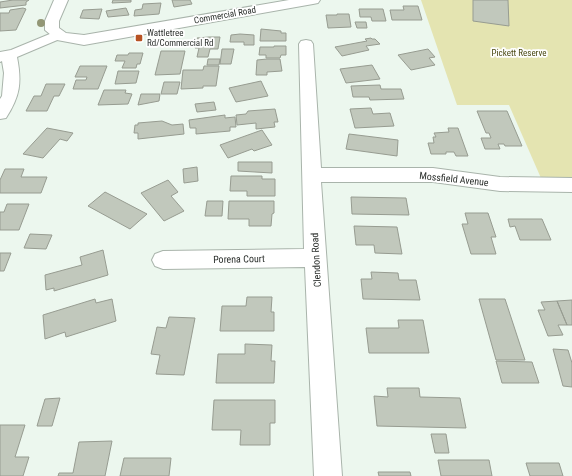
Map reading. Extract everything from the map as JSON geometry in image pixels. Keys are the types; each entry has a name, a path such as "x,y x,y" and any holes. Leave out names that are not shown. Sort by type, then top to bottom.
{"main road":[{"path":"58,35 52,30 51,24 61,0"},
{"name":"Commercial Road","path":"58,35 70,39 90,39 306,1"}],"street":[{"path":"0,114 10,96 12,73 5,56 58,35"},
{"name":"Clendon Road","path":"306,44 315,258 328,476"},
{"name":"Mossfield Avenue","path":"312,175 433,175 500,184 572,185"},
{"name":"Porena Court","path":"163,260 315,258"}],"green space":[{"name":"Pickett Reserve","path":"421,0 572,0 572,185 544,185 509,105 457,105"}],"building":[{"path":"29,0 26,2 26,5 0,8 0,2"},
{"path":"113,0 131,0 131,2 112,3"},
{"path":"172,0 190,0 192,4 174,7"},
{"path":"473,0 508,0 509,26 473,21"},
{"path":"161,3 159,14 134,16 135,10 142,9 143,4"},
{"path":"403,6 418,6 422,20 392,20 390,10 404,10"},
{"path":"126,8 129,15 108,17 106,11"},
{"path":"26,9 16,30 0,31 0,13 9,13 10,10"},
{"path":"102,9 99,19 80,18 83,10"},
{"path":"359,9 383,9 386,21 372,21 371,17 360,17"},
{"path":"349,14 351,27 328,28 326,15"},
{"path":"355,22 366,22 367,28 357,28"},
{"path":"261,29 286,33 286,41 260,41"},
{"path":"231,35 254,35 254,45 244,45 244,42 230,42"},
{"path":"220,37 218,49 210,49 208,57 197,57 199,48 195,48 197,38"},
{"path":"365,39 375,39 380,44 366,46 369,50 342,56 335,47 367,41"},
{"path":"286,46 286,55 281,55 280,58 266,58 266,55 259,55 260,47"},
{"path":"222,49 234,49 231,64 220,64"},
{"path":"428,49 435,57 429,58 435,65 411,70 398,55"},
{"path":"161,51 185,51 180,74 155,75"},
{"path":"129,53 143,53 140,64 137,64 136,68 122,68 125,61 115,61 117,55 128,55"},
{"path":"208,59 220,59 219,65 207,65"},
{"path":"280,59 282,71 267,72 267,75 256,75 257,60"},
{"path":"372,65 380,79 346,83 340,69"},
{"path":"80,66 107,66 98,89 73,89 76,80 86,80 87,77 75,77"},
{"path":"204,66 219,66 216,86 181,89 183,70 203,70"},
{"path":"118,71 139,71 136,83 115,84"},
{"path":"261,81 268,96 236,102 229,88"},
{"path":"164,82 180,82 177,94 161,94"},
{"path":"46,84 65,84 59,96 54,96 47,111 26,111 34,96 41,96"},
{"path":"380,85 381,89 401,89 404,99 370,100 369,97 353,97 351,86"},
{"path":"104,90 126,90 125,93 132,94 128,104 98,105"},
{"path":"141,94 160,94 159,101 138,105"},
{"path":"214,102 216,110 197,112 195,104"},
{"path":"371,108 373,114 390,113 394,126 355,128 350,109"},
{"path":"275,109 278,122 274,122 275,127 256,129 256,123 237,125 236,115 246,114 248,111"},
{"path":"477,111 507,111 522,146 505,146 504,144 498,144 500,149 485,149 481,138 491,138 489,133 486,133"},
{"path":"225,115 225,118 235,117 236,127 230,127 230,131 196,134 196,128 190,128 189,120"},
{"path":"162,121 172,125 183,124 184,134 138,139 138,133 134,133 135,125 138,125 138,123"},
{"path":"47,128 73,133 67,141 60,139 43,158 23,154"},
{"path":"448,128 458,128 468,156 456,156 454,152 446,152 446,154 431,154 428,143 434,143 433,137 436,137 434,133 449,132"},
{"path":"262,130 272,145 254,151 252,149 228,158 220,145"},
{"path":"349,134 398,140 397,156 346,149"},
{"path":"238,162 272,162 272,173 238,171"},
{"path":"197,167 198,181 184,183 183,169"},
{"path":"5,169 24,169 21,177 47,177 41,193 0,193 0,180"},
{"path":"231,176 262,176 262,179 275,179 275,196 247,196 247,191 230,191"},
{"path":"168,180 178,192 171,196 184,211 164,221 141,193"},
{"path":"105,192 147,214 130,229 88,206"},
{"path":"351,197 406,198 409,215 352,214"},
{"path":"207,201 223,201 222,216 205,216"},
{"path":"229,201 274,201 274,213 272,214 271,226 249,226 249,219 228,219"},
{"path":"7,204 29,204 19,230 0,230 0,212 4,212"},
{"path":"465,213 488,213 496,237 491,237 496,254 471,254 462,224 468,224"},
{"path":"508,219 542,219 551,240 520,240 515,226 510,227"},
{"path":"354,226 397,227 402,254 375,253 374,245 356,245"},
{"path":"30,234 52,235 46,249 24,248"},
{"path":"103,250 108,275 54,291 54,288 46,290 45,275 82,265 80,257"},
{"path":"0,253 11,253 4,271 0,271"},
{"path":"371,272 398,273 399,280 416,280 420,300 363,299 361,279 372,279"},
{"path":"247,297 272,297 271,312 274,312 274,331 220,331 222,306 246,306"},
{"path":"95,299 96,303 112,299 116,321 66,337 65,332 45,339 43,315"},
{"path":"479,299 505,299 525,360 496,360"},
{"path":"572,300 572,325 567,325 557,301"},
{"path":"557,301 567,325 558,325 563,335 548,336 538,310 545,310 541,302"},
{"path":"169,317 195,318 184,375 156,374 160,355 151,354 157,327 166,328"},
{"path":"398,320 423,320 429,353 369,353 366,328 399,328"},
{"path":"245,344 272,345 271,361 275,361 274,383 216,383 218,354 245,354"},
{"path":"553,349 568,350 572,363 572,387 563,386"},
{"path":"496,361 532,362 539,383 502,383"},
{"path":"387,388 419,388 420,397 460,398 466,428 377,426 374,396 388,397"},
{"path":"60,398 52,426 37,426 45,399"},
{"path":"214,400 275,400 275,423 270,423 270,445 240,445 241,430 212,430"},
{"path":"0,425 25,425 15,457 29,457 23,476 0,476"},
{"path":"431,434 446,434 449,453 435,453"},
{"path":"112,441 105,476 58,476 59,473 73,473 79,442"},
{"path":"124,458 171,458 169,476 120,476"},
{"path":"438,460 489,460 492,476 441,476"},
{"path":"526,463 559,463 563,476 530,476"},
{"path":"378,472 410,472 411,476 379,476"}],"place":[{"name":"Wattletree Rd/Commercial Rd","path":"139,38"}]}
